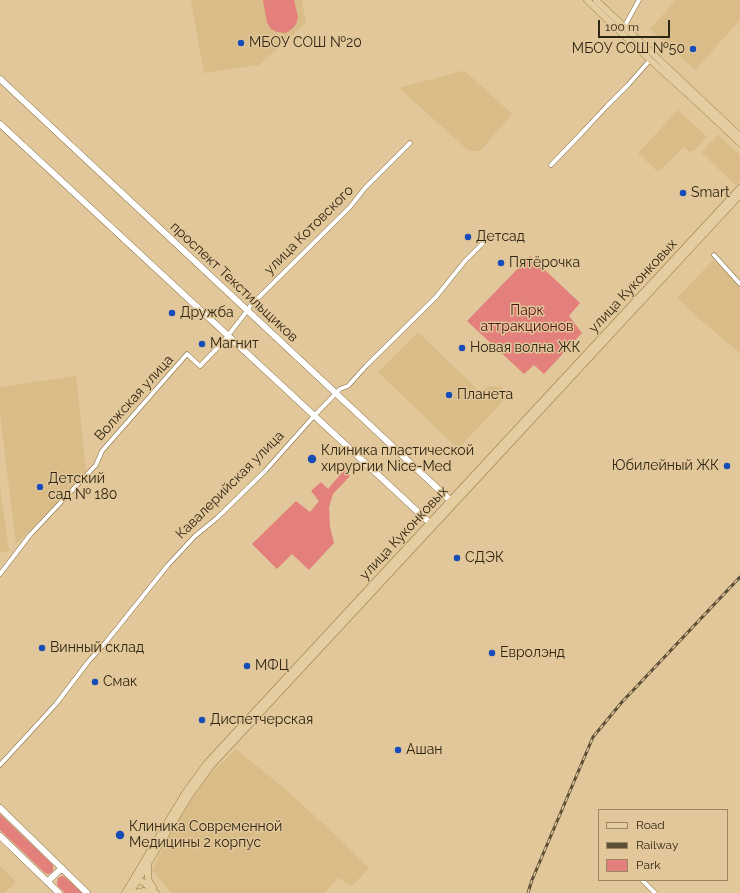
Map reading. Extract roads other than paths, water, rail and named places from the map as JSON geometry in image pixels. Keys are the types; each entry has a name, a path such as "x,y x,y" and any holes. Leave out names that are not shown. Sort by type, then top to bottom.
{"main road":[{"path":"587,0 652,58 740,143"},
{"path":"596,0 622,30"},
{"path":"652,58 707,104 740,136"},
{"name":"проспект Текстильщиков","path":"0,79 451,501"},
{"path":"0,124 432,525"},
{"name":"улица Куконковых","path":"127,892 131,884 138,880 190,795 211,766 655,284 740,188"},
{"name":"улица Куконковых","path":"446,506 740,195"},
{"path":"440,491 446,502 446,510 441,515"},
{"path":"441,515 451,501"},
{"name":"улица Куконковых","path":"127,892 185,793 207,762 432,525"},
{"path":"0,808 87,893"},
{"path":"0,836 59,893"},
{"path":"149,862 149,882 157,893"},
{"path":"47,882 62,868"},
{"path":"138,872 138,880 149,893"},
{"path":"138,880 145,883 157,893"},
{"path":"135,893 144,891 149,893"}],"street":[{"path":"622,30 639,0"},
{"path":"552,165 652,58"},
{"name":"улица Котовского","path":"228,336 250,306 350,207 365,188 410,143"},
{"name":"Кавалерийская улица","path":"0,764 56,704 88,662 168,565 195,536 218,518 265,471 340,389 348,386 366,366 436,297 465,261 490,236"},
{"path":"714,255 740,284"},
{"name":"Волжская улица","path":"0,574 30,535 96,465 102,450 188,354 200,366 228,336"},
{"path":"643,881 655,893"}],"railway":[{"path":"528,893 532,880 593,737 622,702 740,577"}],"place":[{"name":"МБОУ СОШ №20","path":"241,43"},
{"name":"МБОУ СОШ №50","path":"693,49"},
{"name":"Smart","path":"683,193"},
{"name":"Детсад","path":"468,237"},
{"name":"Пятёрочка","path":"501,263"},
{"name":"Дружба","path":"172,313"},
{"name":"Магнит","path":"202,344"},
{"name":"Новая волна ЖК","path":"462,348"},
{"name":"Планета","path":"449,395"},
{"name":"Клиника пластической хирургии Nice-Med","path":"312,459"},
{"name":"Юбилейный ЖК","path":"727,466"},
{"name":"Детский сад № 180","path":"40,487"},
{"name":"СДЭК","path":"457,558"},
{"name":"Винный склад","path":"42,648"},
{"name":"Евролэнд","path":"492,653"},
{"name":"МФЦ","path":"247,666"},
{"name":"Смак","path":"95,682"},
{"name":"Диспетчерская","path":"202,720"},
{"name":"Ашан","path":"398,750"},
{"name":"Клиника Современной Медицины 2 корпус","path":"120,835"}],"park label":[{"name":"Парк аттракционов","path":"527,320"}]}
